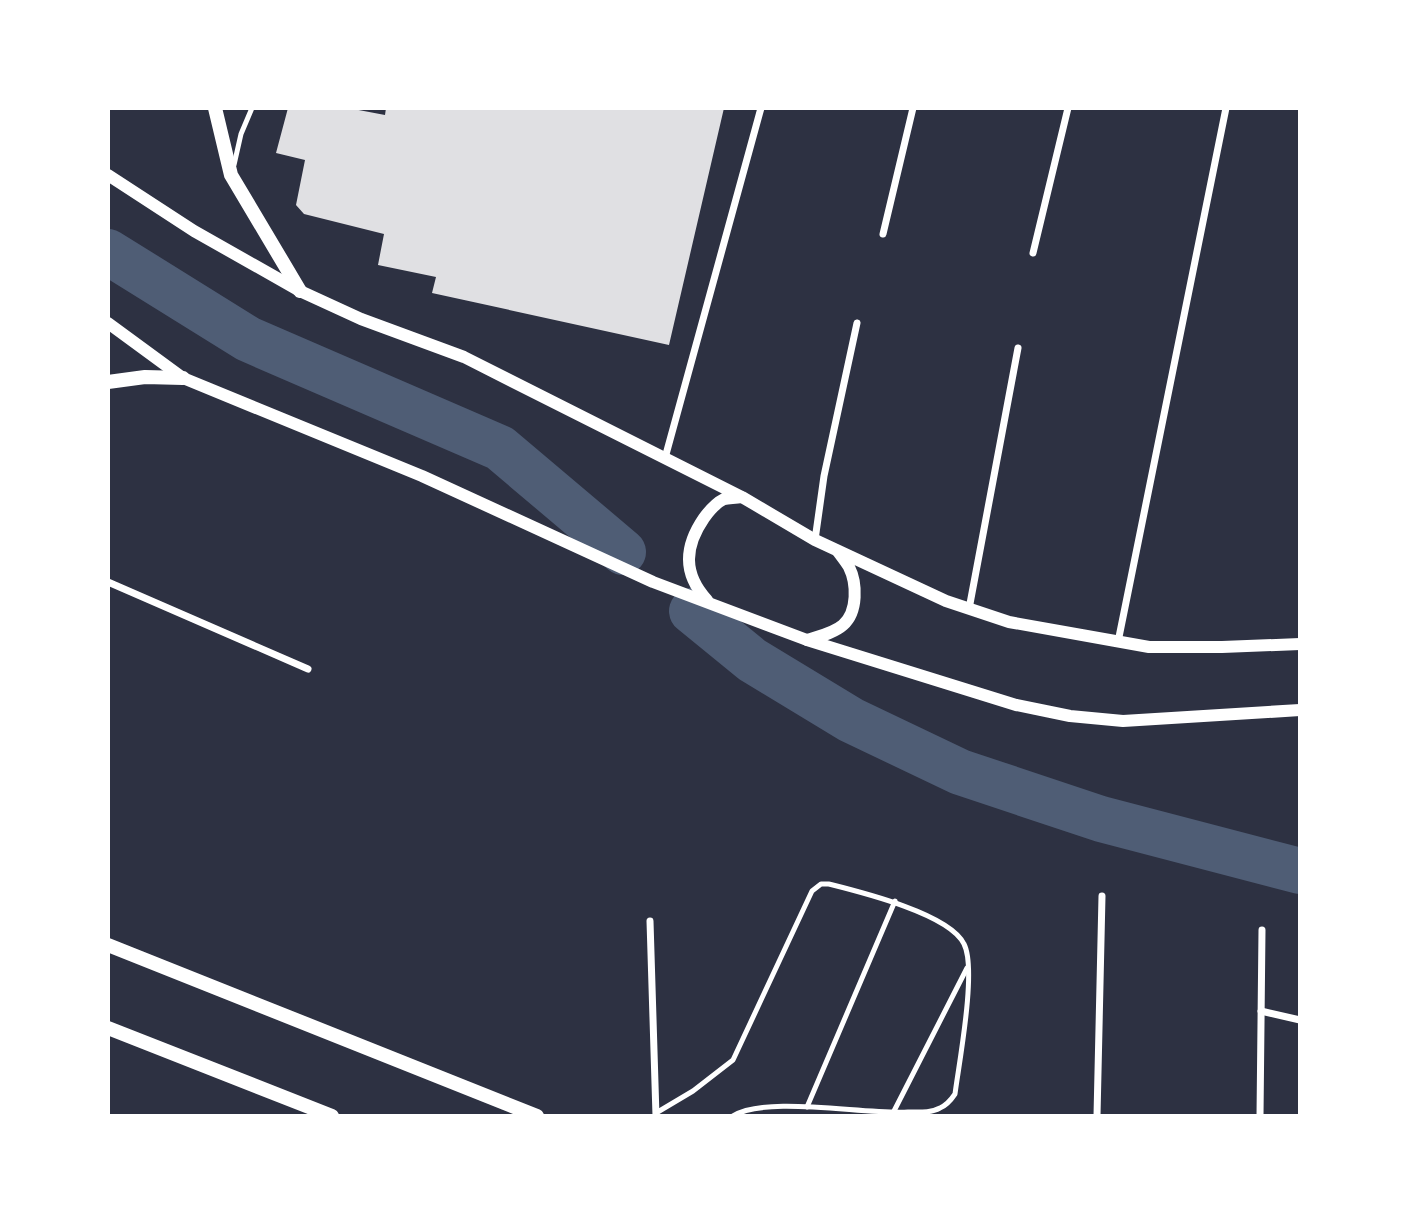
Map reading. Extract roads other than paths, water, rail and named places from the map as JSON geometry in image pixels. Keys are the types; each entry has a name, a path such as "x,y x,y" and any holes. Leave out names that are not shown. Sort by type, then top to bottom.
{"main road":[{"path":"215,108 231,175 300,291"},
{"path":"108,382 145,377 183,377"},
{"path":"108,945 537,1115"},
{"path":"108,1028 332,1115"}],"street":[{"path":"665,458 761,108"},
{"path":"883,234 913,108"},
{"path":"1033,253 1068,108"},
{"path":"1118,642 1226,108"},
{"path":"108,175 194,231 300,291 361,319 464,357 742,497 837,552 946,601 1009,622 1149,646 1222,648 1300,644"},
{"path":"108,323 183,377 422,476 653,582 807,640 990,698 1070,716 1123,722 1300,710"},
{"path":"815,540 824,476 857,323"},
{"path":"969,608 1018,348"},
{"path":"710,603 695,587 690,573 693,537 710,510 724,500 742,497"},
{"path":"807,640 841,627 849,619 855,599 853,582 849,566 837,552"},
{"path":"108,582 308,668"},
{"path":"1097,1115 1102,896"},
{"path":"650,921 656,1114"},
{"path":"1260,1115 1262,930"},
{"path":"1261,1011 1300,1020"}],"lane":[{"path":"231,175 241,134 252,108"},
{"path":"656,1114 693,1091 733,1060 812,891 821,884 895,901 955,931 965,945 968,997 955,1094 950,1102 932,1111 893,1113 807,1107 759,1107 733,1115"},
{"path":"807,1107 895,901"},
{"path":"893,1113 968,965"}],"waterway":[{"path":"108,252 248,339 500,448 623,552"},
{"path":"692,611 752,660 851,720 960,772 1101,819 1300,871"}]}
